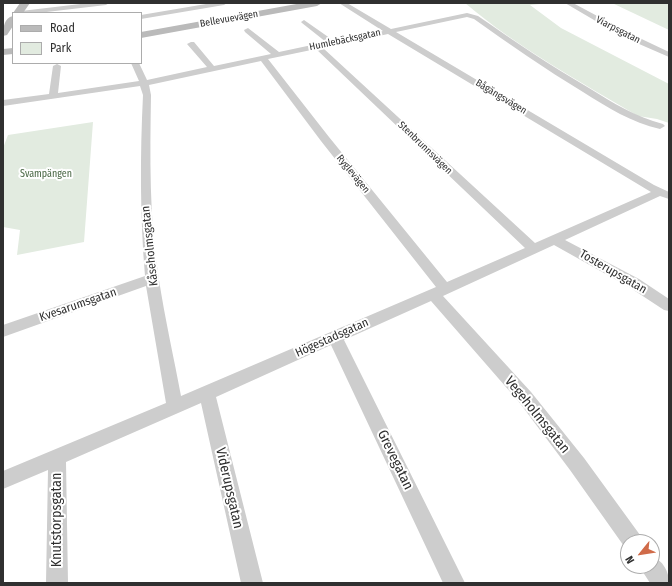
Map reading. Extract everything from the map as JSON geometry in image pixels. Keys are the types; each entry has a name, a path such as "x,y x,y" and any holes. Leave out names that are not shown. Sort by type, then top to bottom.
{"street":[{"path":"19,12 25,3"},
{"path":"42,12 62,11 106,3"},
{"path":"142,17 224,3"},
{"name":"Bellevuevägen","path":"142,34 317,3"},
{"name":"Bågängsvägen","path":"342,3 664,194"},
{"name":"Viarpsgatan","path":"568,3 626,35 669,55"},
{"name":"Humlebäcksgatan","path":"3,103 144,83 316,46 472,15 537,60 593,95 640,121 660,126"},
{"path":"3,33 12,20"},
{"path":"304,22 332,43"},
{"path":"248,30 277,55"},
{"path":"191,44 213,69"},
{"name":"Stenbrunnsvägen","path":"316,46 534,249"},
{"name":"Ryglevägen","path":"263,58 439,292"},
{"name":"Kåseholmsgatan","path":"135,64 144,83 147,95 145,194 152,279 175,407"},
{"path":"53,96 57,66"},
{"name":"Högestadsgatan","path":"3,480 207,394 534,249 664,194"},
{"name":"Tosterupsgatan","path":"556,240 634,283 669,306"},
{"name":"Kvesarumsgatan","path":"3,331 152,279"},
{"name":"Vegeholmsgatan","path":"439,292 525,397 577,464 627,534"},
{"name":"Grevegatan","path":"335,337 454,583"},
{"name":"Viderupsgatan","path":"207,394 252,583"},
{"name":"Knutstorpsgatan","path":"57,458 57,583"},
{"path":"656,574 663,583"}],"green space":[{"path":"465,3 551,3 530,5 561,28 669,84 669,123 657,119 638,116 527,49 506,35"},
{"path":"612,3 669,3 669,30"},
{"name":"Svampängen","path":"93,122 84,242 17,255 20,230 3,227 3,148 8,135"}]}
